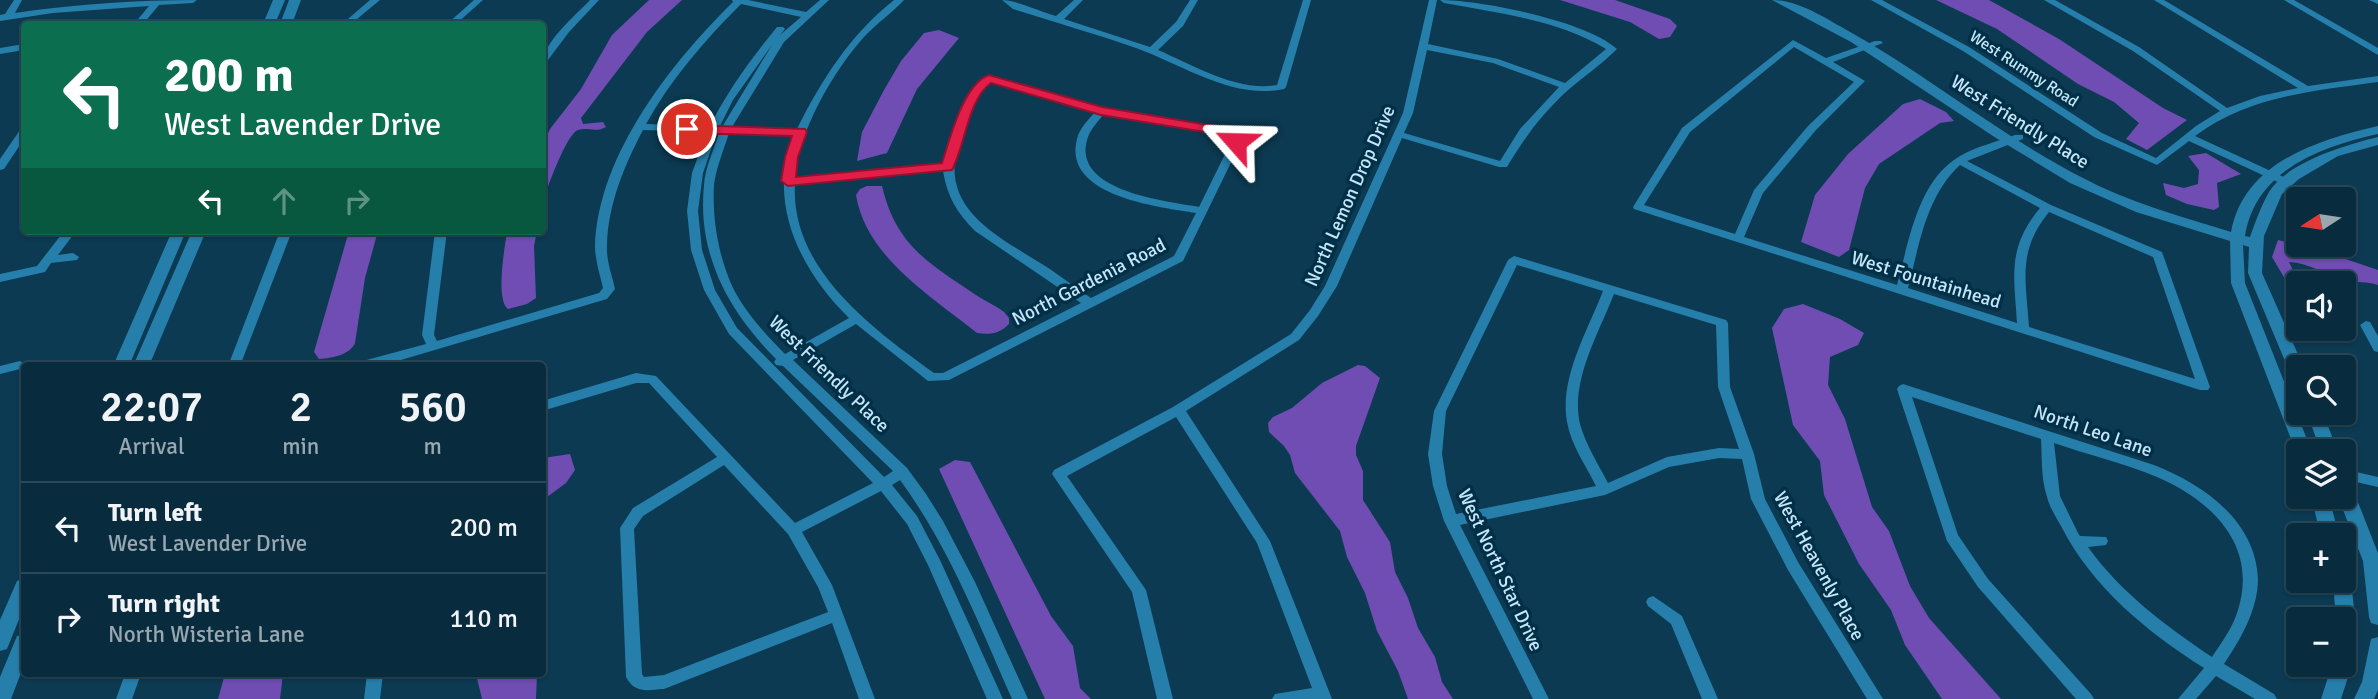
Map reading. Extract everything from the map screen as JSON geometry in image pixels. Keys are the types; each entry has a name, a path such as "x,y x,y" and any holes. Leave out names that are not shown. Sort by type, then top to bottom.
{"street":[{"path":"5,17 18,0"},
{"path":"5,17 54,10 193,0"},
{"path":"270,21 279,0"},
{"path":"287,21 295,0"},
{"path":"350,21 376,0"},
{"path":"454,21 478,0"},
{"path":"546,57 566,30 596,0"},
{"path":"379,362 603,296 609,289 601,246 610,195 639,127 691,52 737,0 801,14"},
{"name":"West Friendly Place","path":"811,0 780,40 725,130 709,183 710,226 715,252 729,292 752,326 902,472 942,531 1020,699"},
{"name":"West Friendly Place","path":"825,0 801,14 766,46 711,129 696,185 692,218 696,249 704,280 733,331 883,484 912,520 995,699"},
{"path":"768,369 858,318 825,285 802,251 789,214 788,181 800,132 831,74 853,41 900,0"},
{"path":"1006,0 1016,7 1152,50 1229,82 1272,91 1281,87 1307,0"},
{"path":"1057,20 1079,0"},
{"path":"1152,50 1180,24 1194,0"},
{"name":"North Lemon Drop Drive","path":"1165,699 1139,590 1059,474 1178,410 1294,337 1314,313 1331,286 1408,113 1433,0"},
{"path":"1398,134 1503,165 1511,146 1566,86 1612,49 1601,41 1576,31 1444,0"},
{"name":"West Friendly Place","path":"1778,0 1873,45"},
{"name":"West Friendly Place","path":"1794,0 1873,45 2014,139 2094,178 2257,240"},
{"name":"West Rummy Road","path":"1875,0 1966,49 2098,135 2157,163 2188,137"},
{"path":"2048,0 2136,49 2227,112"},
{"path":"2158,0 2307,89"},
{"path":"2288,0 2378,52"},
{"path":"141,21 157,2"},
{"path":"1638,207 1686,130 1793,43 1860,81 1812,128 1758,192 1738,239"},
{"path":"1825,61 1873,45"},
{"path":"1423,46 1494,61 1566,86"},
{"path":"0,51 21,48"},
{"path":"1090,303 998,243 967,219 952,194 948,167 965,115 981,85 989,79 1101,111 1082,139 1081,161 1097,182 1127,197 1203,211"},
{"path":"2188,137 2227,112 2307,89 2378,79"},
{"name":"North Gardenia Road","path":"858,318 932,378 945,377 1179,258 1236,142 1234,136 1227,132 1101,111"},
{"path":"639,127 800,132"},
{"path":"2299,439 2238,283 2233,259 2235,233 2247,203 2269,173 2315,147 2342,137 2377,134"},
{"path":"2290,355 2255,273 2257,240 2271,201 2286,182 2333,153 2377,134"},
{"path":"0,167 21,136"},
{"path":"2188,137 2286,182"},
{"path":"1901,291 1929,197 1942,176 1978,151 2014,139"},
{"path":"1961,161 2047,207 2030,225 2020,251 2023,328"},
{"path":"788,181 948,167"},
{"name":"West Fountainhead","path":"1638,207 2204,387 2158,255 2047,207"},
{"path":"45,264 67,235"},
{"path":"123,362 177,235"},
{"path":"143,362 197,235"},
{"path":"236,362 284,235"},
{"path":"432,345 428,335 440,235"},
{"path":"0,278 73,257"},
{"name":"West North Star Drive","path":"1541,699 1451,522 1440,486 1436,454 1440,411 1514,260 1610,289"},
{"path":"1605,490 1581,442 1573,419 1573,390 1610,289"},
{"name":"West Heavenly Place","path":"1610,289 1722,323 1724,387 1758,499 1793,566 1875,699"},
{"path":"2372,327 2378,348"},
{"path":"0,370 20,365"},
{"path":"546,405 647,377 655,382 770,502 793,530 815,566 867,699"},
{"name":"North Leo Lane","path":"2086,699 1983,583 1952,537 1903,389 2170,477 2223,513 2247,548 2252,576 2246,612 2214,667"},
{"path":"1178,410 1262,541 1323,696 1280,699"},
{"path":"2047,435 2055,502 2077,542 2117,591 2162,633 2269,699"},
{"path":"1451,522 1605,490 1667,462 1719,453 1746,454"},
{"path":"725,458 630,519 627,528 634,677 641,684 664,682 836,615"},
{"path":"793,530 902,472"},
{"path":"2356,477 2378,482"},
{"path":"2352,509 2372,561 2378,617"},
{"path":"2077,542 2101,541"},
{"path":"0,643 21,593"},
{"path":"1653,602 1677,620 1710,699"},
{"path":"2364,699 2372,682 2378,645"},
{"path":"1,699 21,649"},
{"path":"2186,699 2214,667"},
{"path":"124,699 132,677"},
{"path":"372,699 374,677"},
{"path":"2331,699 2338,677"}],"shaded area":[{"path":"649,0 682,0 647,32 581,118 583,124 603,122 606,127 599,130 582,129 574,133 558,162 546,193 546,138 581,89 612,35"},
{"path":"1560,0 1615,0 1670,19 1677,26 1670,37 1659,39 1630,22"},
{"path":"1936,0 1989,0 2059,39 2163,108 2187,120 2147,150 2126,139 2139,123 2114,102 2078,84 1997,29"},
{"path":"939,30 959,38 917,89 887,153 857,161 862,132 901,61 924,33"},
{"path":"1920,99 1946,112 1954,121 1940,123 1879,164 1865,188 1849,250 1839,257 1801,242 1815,195 1848,154 1903,104"},
{"path":"2206,153 2241,174 2217,183 2219,207 2214,210 2187,204 2166,195 2163,183 2184,188 2198,184 2199,170 2188,156"},
{"path":"882,186 896,223 916,251 943,273 1004,312 1009,318 1009,324 994,333 977,333 903,273 873,238 862,217 856,195 860,189"},
{"path":"348,235 377,235 365,278 353,347 335,357 319,359 314,352"},
{"path":"506,235 536,235 534,246 536,298 527,304 508,309 502,295"},
{"path":"2278,240 2286,242 2286,257 2340,257 2378,270 2378,285 2356,281 2356,271 2320,271 2289,262 2293,271 2286,271 2286,281 2272,257"},
{"path":"1803,304 1840,319 1864,333 1858,345 1830,357 1828,385 1845,419 1872,507 1889,531 1910,586 1929,618 2001,699 1942,699 1905,645 1891,610 1859,564 1824,495 1820,461 1793,425 1772,328 1784,309"},
{"path":"1358,365 1365,366 1380,378 1356,446 1356,455 1363,471 1363,500 1390,542 1395,572 1408,598 1418,628 1435,657 1442,682 1453,699 1408,699 1398,671 1377,631 1365,593 1347,557 1340,531 1295,473 1290,455 1284,446 1269,432 1268,423 1273,417 1292,408 1322,383"},
{"path":"570,454 575,470 566,483 546,498 546,458"},
{"path":"955,460 970,462 1051,616 1073,646 1080,688 1091,699 1045,699 939,469"},
{"path":"224,677 283,677 280,699 218,699"},
{"path":"477,677 537,677 536,699 482,699"}],"route":[{"path":"687,129 800,132 788,181 948,167 965,115 981,85 989,79 1001,80 1101,111 1227,132 1234,136 1236,142"}]}
